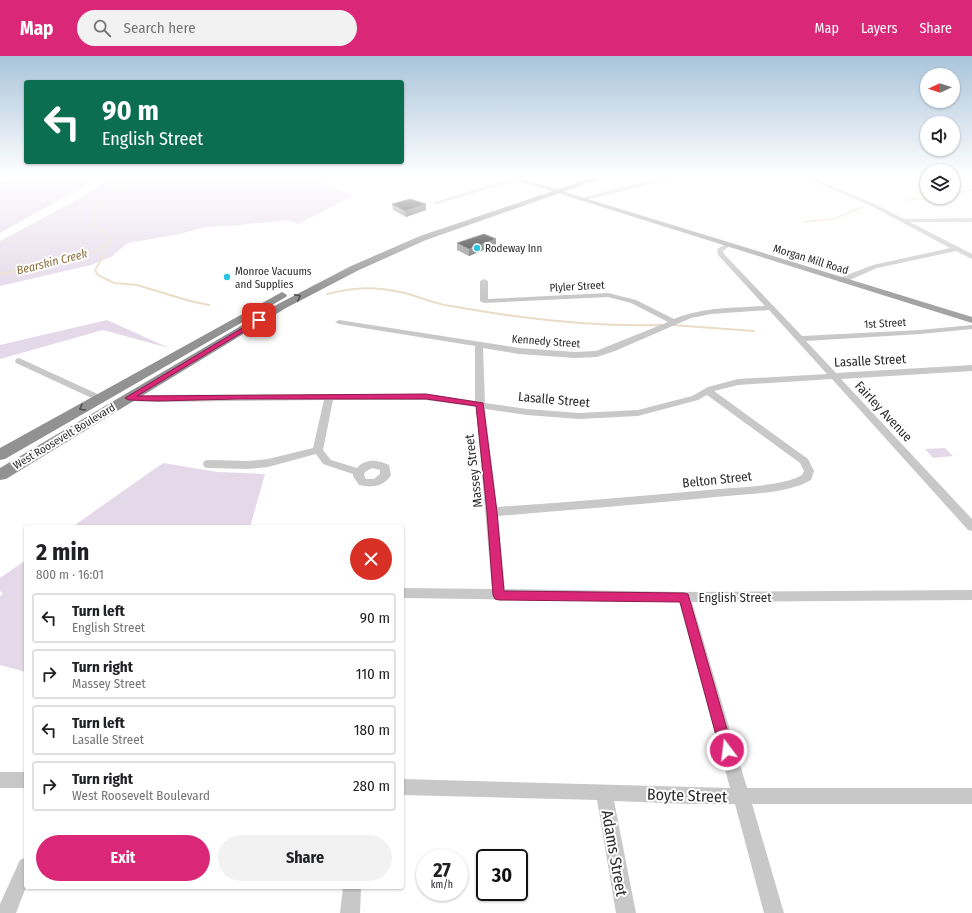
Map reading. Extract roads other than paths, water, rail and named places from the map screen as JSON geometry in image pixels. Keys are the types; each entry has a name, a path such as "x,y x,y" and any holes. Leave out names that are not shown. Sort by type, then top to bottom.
{"highway":[{"name":"West Roosevelt Boulevard","path":"0,455 279,296 378,247 434,226 467,216"},
{"name":"West Roosevelt Boulevard","path":"0,475 282,306 380,256 482,216"},
{"path":"186,364 220,338 280,302 281,300 279,296"},
{"path":"129,398 124,396 124,393 189,353 234,321"}],"main road":[{"name":"Morgan Mill Road","path":"635,216 972,320"}],"street":[{"path":"894,216 972,257"},
{"path":"902,220 972,220"},
{"name":"Fairley Avenue","path":"728,245 721,248 719,252 972,527"},
{"path":"842,280 875,266 956,249"},
{"name":"Plyler Street","path":"484,281 484,301 595,295 618,296 633,301 673,322"},
{"name":"Kennedy Street","path":"339,322 560,355 597,354 673,322 704,312 770,308"},
{"name":"1st Street","path":"800,339 966,329 972,327"},
{"name":"Massey Street","path":"479,344 480,404 492,512 499,595"},
{"path":"19,361 100,398"},
{"name":"Lasalle Street","path":"129,398 426,397 558,415 613,415 655,409 695,398 723,384 738,382 833,375 972,368"},
{"name":"Belton Street","path":"492,512 645,500 756,489 797,483 807,477 808,472 804,461 707,391"},
{"path":"329,397 318,450 326,462 359,472"},
{"path":"208,464 248,466 268,463 318,450"},
{"name":"English Street","path":"404,593 684,597 972,595"},
{"path":"684,597 774,913"},
{"path":"0,780 24,780"},
{"name":"Boyte Street","path":"404,787 604,792 689,796 972,796"},
{"name":"Adams Street","path":"604,792 626,913"},
{"path":"6,913 24,871"},
{"path":"350,913 352,889"}],"waterway":[{"name":"Bearskin Creek","path":"94,216 94,226 104,232 110,239 108,245"},
{"path":"803,222 833,219 841,216"},
{"name":"Bearskin Creek","path":"76,258 85,256 108,245"},
{"path":"102,258 108,245"},
{"name":"Bearskin Creek","path":"0,274 80,257"},
{"path":"103,257 95,270 98,275 114,283 137,285 190,301 209,305"},
{"path":"327,294 347,290 375,288 405,293 445,305 504,315 611,325 665,325"},
{"path":"672,325 754,331"}],"place":[{"name":"Rodeway Inn","path":"477,248"},
{"name":"Monroe Vacuums and Supplies","path":"227,277"}]}
